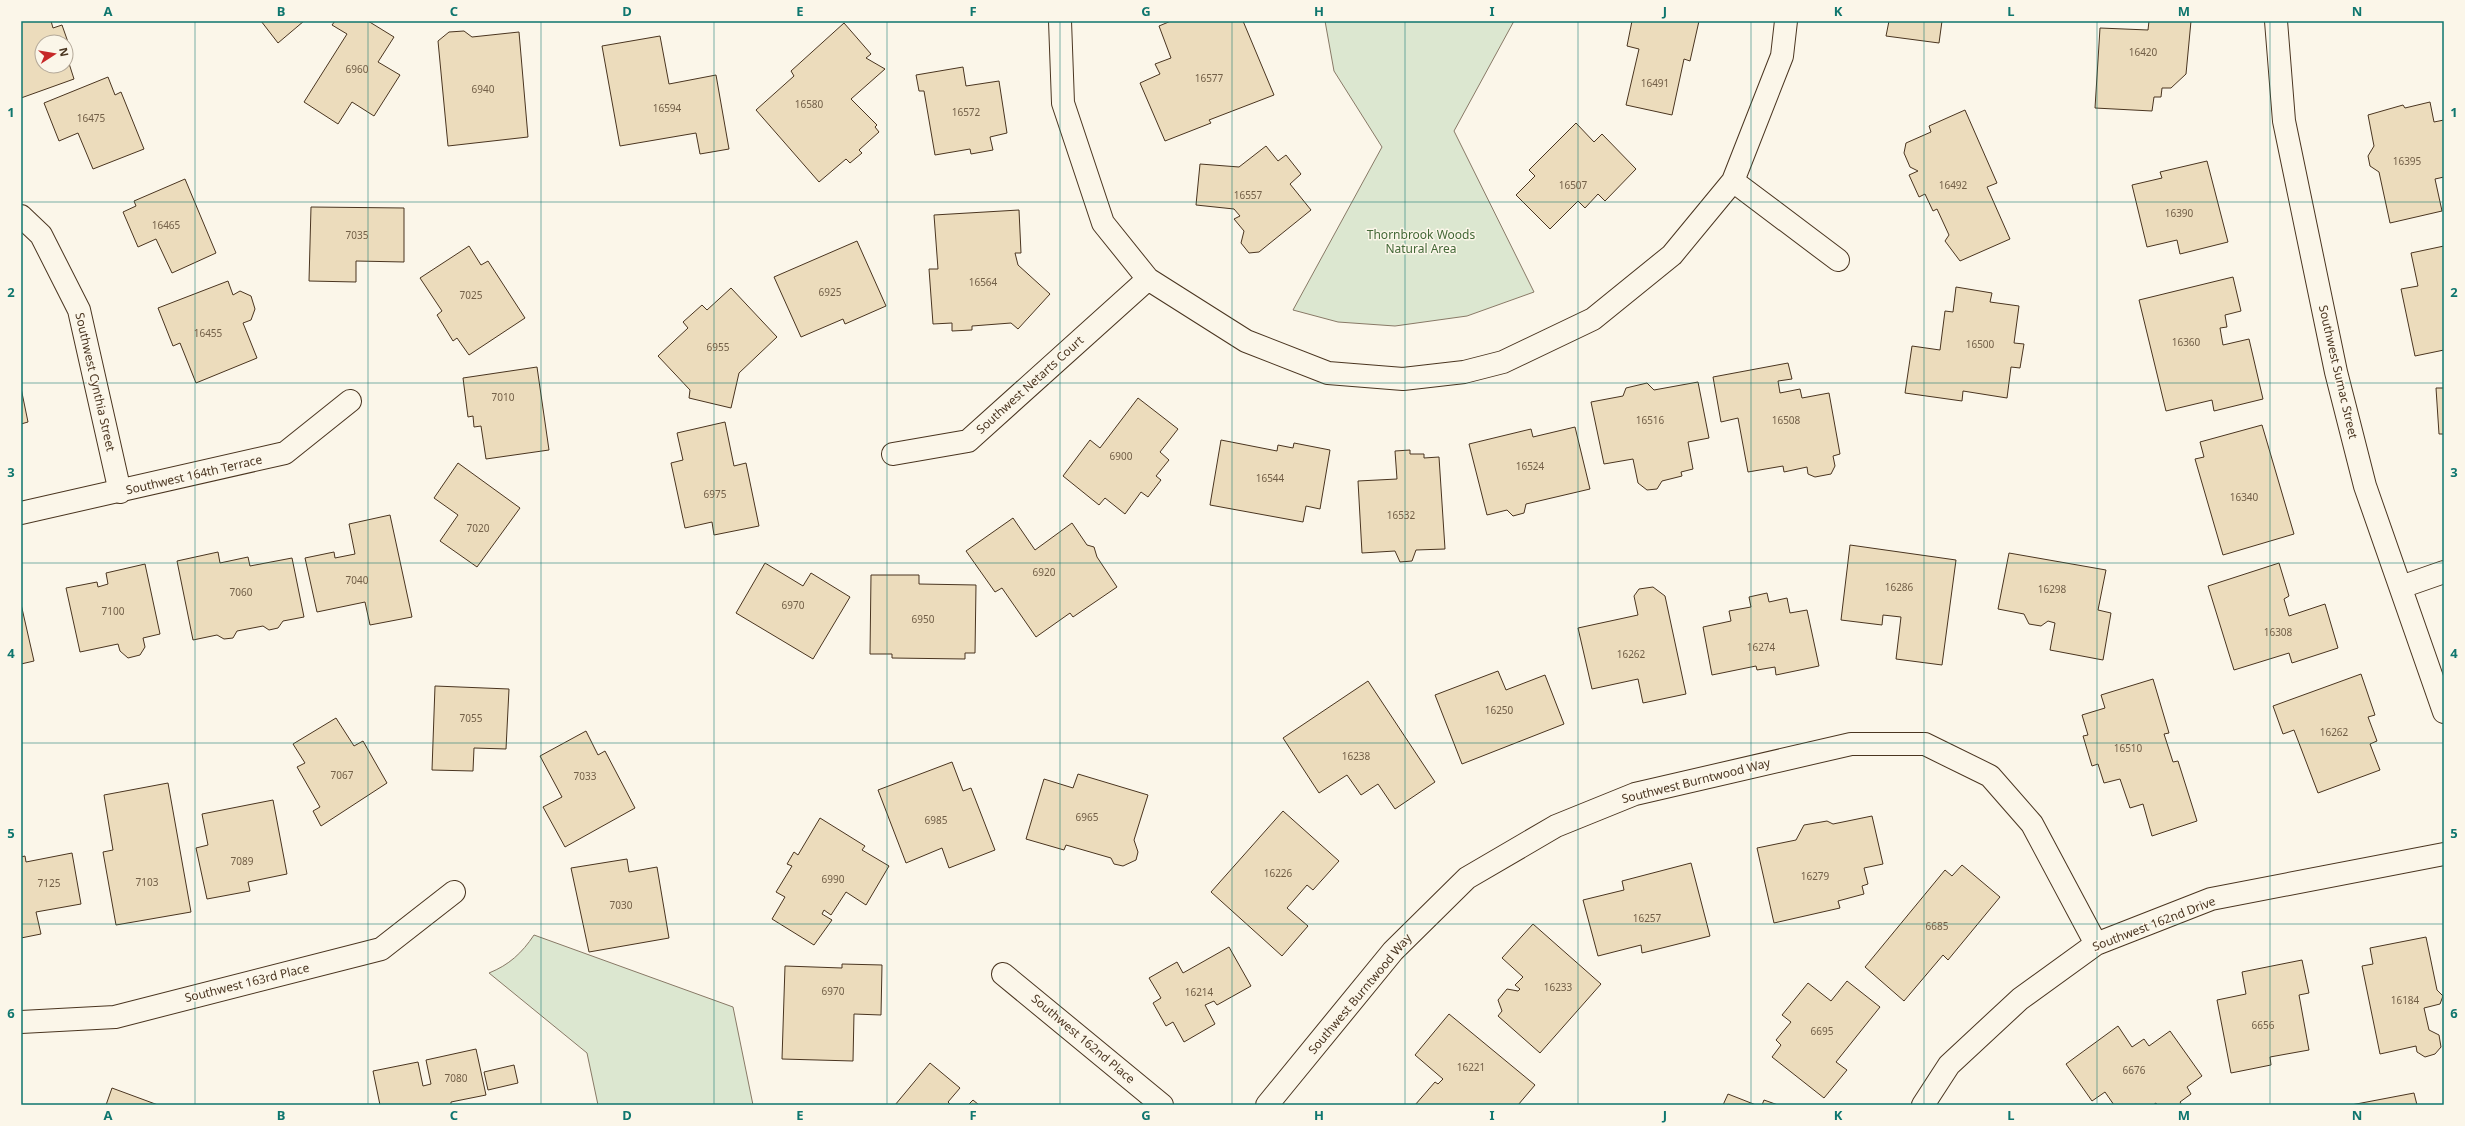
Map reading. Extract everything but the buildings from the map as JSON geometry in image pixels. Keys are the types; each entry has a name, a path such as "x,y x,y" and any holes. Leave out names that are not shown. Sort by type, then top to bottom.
{"street":[{"path":"1060,21 1063,103 1103,223 1148,279 1246,341 1328,373 1403,379 1464,372 1503,362 1593,320 1672,255 1734,181 1782,56 1786,21"},
{"name":"Southwest Sumac Street","path":"2276,21 2284,121 2336,372 2365,486 2444,712"},
{"path":"1734,181 1838,260"},
{"name":"Southwest Cynthia Street","path":"21,216 41,235 79,310 120,492"},
{"name":"Southwest Netarts Court","path":"893,454 968,440 1148,279"},
{"name":"Southwest 164th Terrace","path":"21,513 120,492 285,453 350,401"},
{"path":"2401,587 2444,572"},
{"name":"Southwest Burntwood Way","path":"1267,1105 1393,951 1468,878 1556,826 1635,794 1851,744 1925,744 1990,776 2032,824 2096,944"},
{"name":"Southwest 162nd Drive","path":"1923,1105 1949,1065 2020,999 2096,944 2211,899 2444,854"},
{"name":"Southwest 163rd Place","path":"21,1022 115,1017 381,949 454,892"},
{"name":"Southwest 162nd Place","path":"1003,974 1162,1105"}],"green space":[{"name":"Thornbrook Woods Natural Area","path":"1325,21 1514,21 1454,131 1534,292 1467,316 1395,326 1338,322 1293,310 1382,147 1334,71"},
{"path":"534,935 733,1007 753,1105 598,1105 587,1053 489,973 503,966 514,958"}]}
